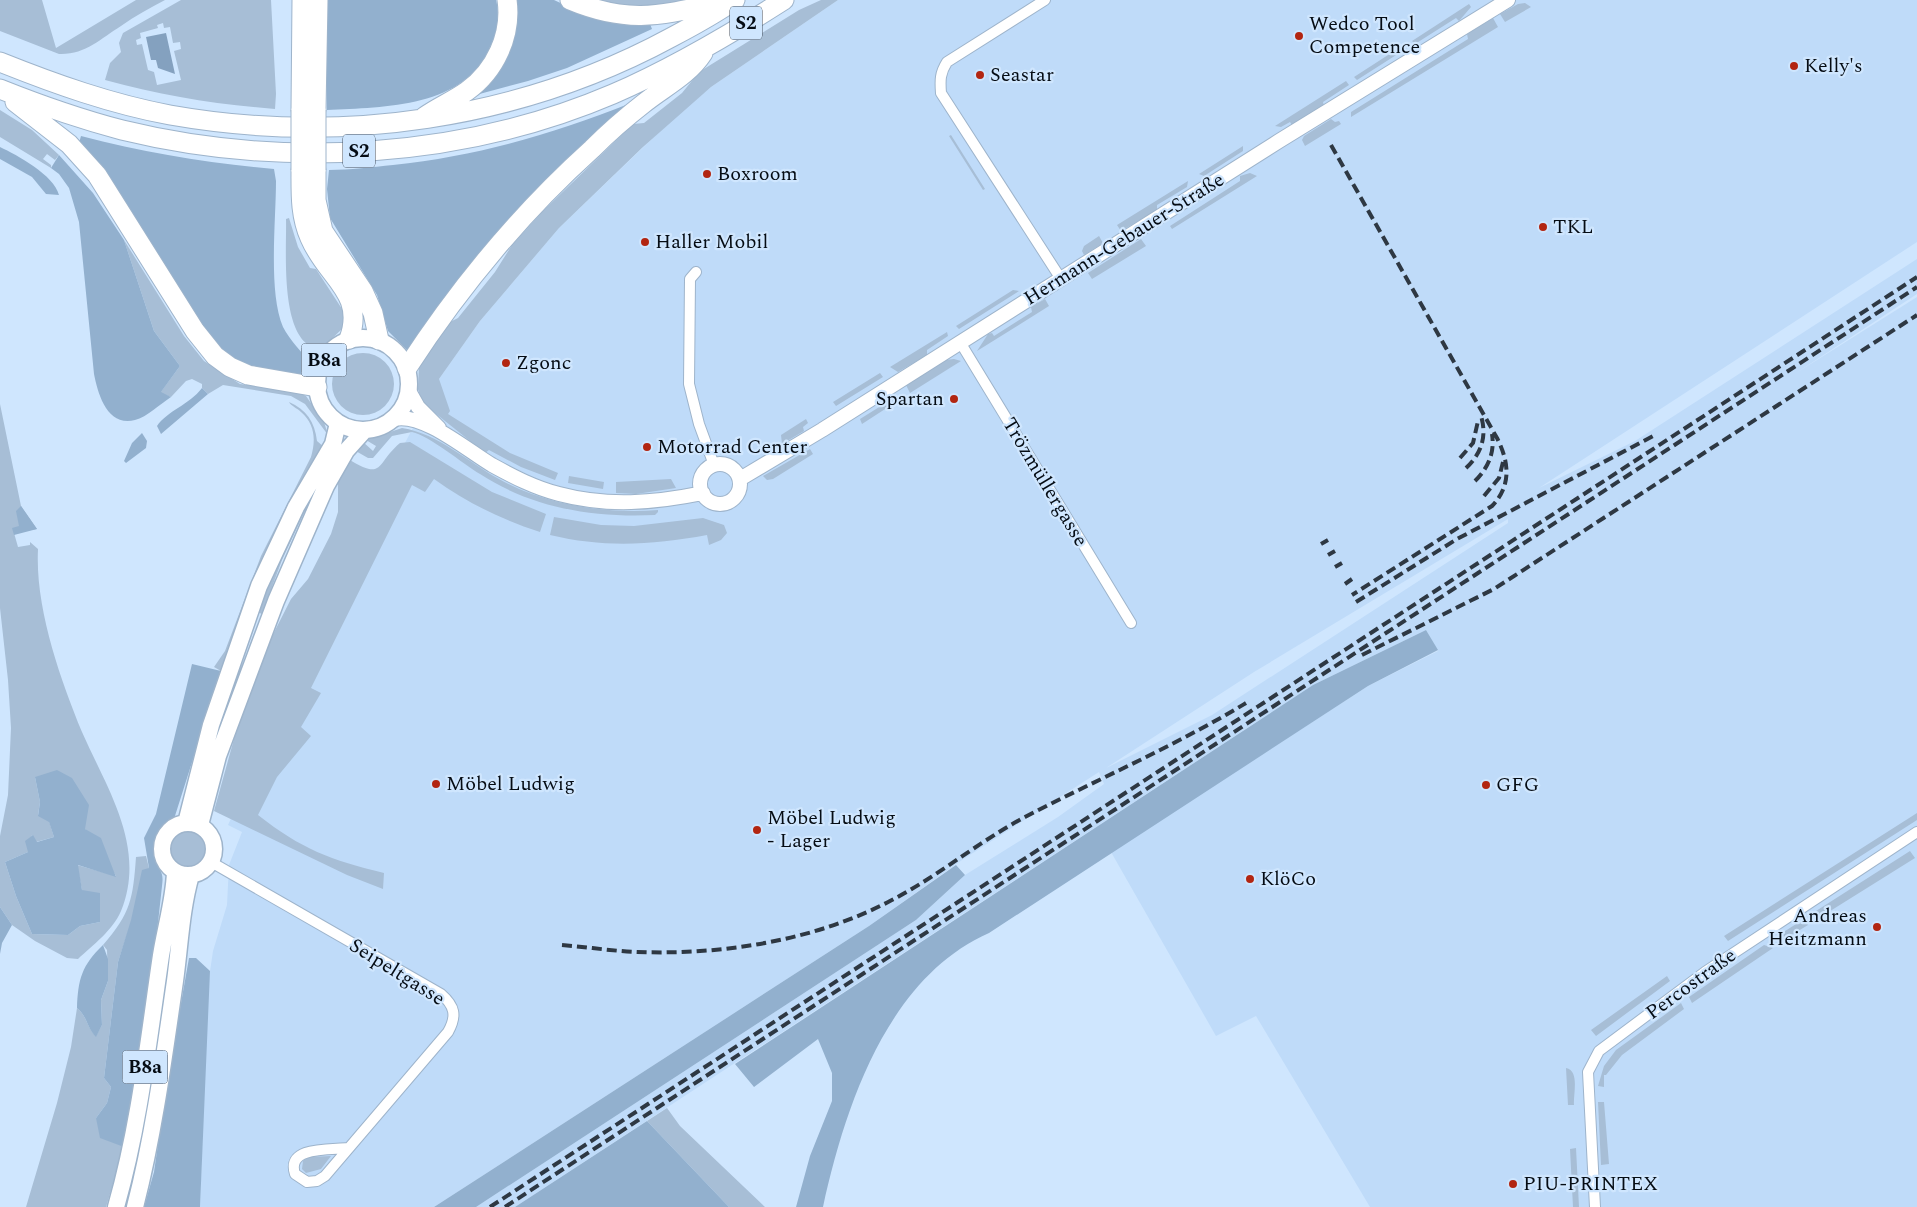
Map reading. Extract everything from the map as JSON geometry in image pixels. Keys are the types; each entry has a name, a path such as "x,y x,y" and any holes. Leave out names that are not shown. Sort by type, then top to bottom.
{"highway":[{"path":"302,0 308,110 308,170 301,201 309,236 354,308 354,324 349,340"},
{"path":"308,110 318,0"},
{"path":"419,120 442,104 467,92 486,74 494,62 505,36 507,0"},
{"path":"570,0 605,13 644,17 734,0"},
{"name":"S2","path":"0,62 88,95 153,111 212,122 261,126 359,127 419,120 515,100 603,70 650,49 734,0"},
{"name":"S2","path":"0,90 83,119 164,139 261,152 358,151 460,139 557,115 620,90 708,46 784,0"},
{"path":"407,368 431,330 470,280 544,196 625,119 693,68 708,46"},
{"path":"0,90 63,139 97,175 195,331 215,356 248,375 317,387"},
{"path":"308,170 323,231 363,291 373,313 380,340"}],"main road":[{"name":"B8a","path":"338,423 327,413 320,401 317,387 318,373 323,361 339,344 349,340 364,338 380,340"},
{"path":"193,824 211,725 259,586 296,507 333,444 338,423 351,429 364,430 380,427 394,419 403,408 409,391 410,381 407,368 396,352 380,340"},
{"path":"193,824 279,593 326,486 346,452 364,430"},
{"path":"193,824 212,837 215,846 211,862 203,871 191,875 175,872 164,859 162,843 171,829 193,824"},
{"name":"B8a","path":"116,1207 139,1103 165,926 173,894 175,872"},
{"name":"B8a","path":"135,1207 154,1119 177,968 180,930 191,875"}],"street":[{"path":"1045,0 947,62 940,73 940,83 941,93 1061,279"},
{"name":"Hermann-Gebauer-Straße","path":"740,479 822,430 1061,279 1490,4 1508,0"},
{"path":"696,272 690,279 689,384 699,424 714,465"},
{"name":"Trözmüllergasse","path":"960,342 1131,623"},
{"path":"409,391 418,407 446,435"},
{"path":"394,419 406,418 446,435 490,464 524,482 558,494 610,503 629,503 662,501 703,493"},
{"path":"714,465 731,467 740,479 738,492 729,501 714,502 703,493 701,480 704,473 714,465"},
{"name":"Percostraße","path":"1595,1207 1588,1072 1599,1051 1705,972 1917,832"},
{"name":"Seipeltgasse","path":"211,862 441,994 453,1008 454,1016 448,1032 322,1179 307,1182 295,1174 293,1169 295,1159 303,1153 348,1148"}],"shaded area":[{"path":"0,0 42,0 56,48 136,0 165,0 137,15 85,49 68,54 59,54 0,31"},
{"path":"181,0 271,0 276,94 275,109 189,99 105,80 110,63 121,52 119,43 123,33","holes":["163,23 164,28 170,27 173,43 180,42 181,49 174,51 181,80 157,85 154,72 148,70 142,44 137,45 136,40 141,38 140,33 158,28 157,25"]},
{"path":"327,0 496,0 498,12 495,35 479,66 463,81 443,92 421,100 398,105 327,110 325,21"},
{"path":"512,0 554,0 582,13 650,24 652,29 567,68 472,96"},
{"path":"594,0 692,0 683,3 626,8"},
{"path":"821,0 838,0 711,87 643,147 559,228 480,321 439,379 450,411 448,414 510,453 558,473 555,480 521,467 489,450 485,453 425,405 418,389 419,363 448,323 458,318 495,272 512,245 543,211 633,124 644,123 682,93 699,72 799,10"},
{"path":"838,0 1917,0 1917,242 1539,488 1635,441 1917,259 1917,294 1793,375 1917,297 1917,1207 1370,1207 1256,1016 1216,1036 1111,852 1368,686 1438,651 1426,630 1313,685 515,1207 476,1207 916,920 965,875 1058,817 1104,784 1099,772 962,860 869,926 434,1207 200,1207 208,985 213,951 227,905 229,865 242,832 228,825 390,471 439,379 480,321 559,228 676,116 711,87","holes":["1508,519 1508,523 1212,715 1106,768 1254,672"]},
{"path":"1525,3 1531,7 1505,22 1500,14 1518,4"},
{"path":"1469,4 1471,7 1459,21 1456,18 1415,44 1412,41"},
{"path":"1493,18 1498,27 1351,117 1351,112 1468,39 1467,34"},
{"path":"166,33 175,74 158,68 156,60 151,60 146,37"},
{"path":"1402,46 1404,50 1357,80 1354,77"},
{"path":"1346,81 1349,85 1323,102 1324,106 1292,125 1290,122 1281,127 1275,126"},
{"path":"631,103 428,322 407,350 388,331 377,295 330,218 327,189 329,170 393,165 485,150 573,125"},
{"path":"0,110 32,130 59,155 55,160 47,154 43,159 51,165 51,168 0,137"},
{"path":"1331,119 1335,122 1339,121 1341,124 1305,146 1302,140 1304,136"},
{"path":"951,135 985,189 983,190 949,136"},
{"path":"81,136 177,157 274,169 276,181 274,276 278,312 286,332 310,364 308,375 254,370 216,350 79,143"},
{"path":"1243,146 1243,151 1204,176 1199,174"},
{"path":"0,147 25,160 43,173 56,188 59,195 46,194 32,177 0,159"},
{"path":"59,155 93,193 124,240 154,331 180,366 161,392 171,397 149,413 135,420 125,421 117,419 106,407 98,391 94,374 79,222 69,188 59,174 51,168"},
{"path":"1250,173 1257,176 1172,229 1170,226 1240,181 1240,176"},
{"path":"1188,181 1187,187 1157,205 1157,210 1121,231 1117,225"},
{"path":"289,218 298,247 310,268 316,269 344,312 343,328 321,349 307,344 298,332 291,315 286,272 286,219"},
{"path":"1099,236 1103,243 1084,255 1082,251 1084,246"},
{"path":"1141,239 1146,246 1092,279 1088,273"},
{"path":"124,240 184,336 204,361 240,384 296,391 306,396 324,422 328,435 305,404 291,396 223,385 208,394 202,388 202,384 192,379 186,381 171,397 160,393 180,366 154,331"},
{"path":"1013,290 1019,291 959,329 956,326"},
{"path":"1045,299 1049,306 977,351 988,334 992,333 994,336 1032,312 1031,307"},
{"path":"947,332 948,336 927,350 927,355 898,372 890,367"},
{"path":"357,353 369,353 385,362 392,372 394,384 392,396 385,406 369,415 357,415 346,410 337,401 332,390 332,378 337,367 346,358"},
{"path":"954,359 961,361 910,393 906,385 945,360"},
{"path":"880,373 883,377 836,406 833,402"},
{"path":"202,388 208,394 161,434 157,426 161,421 191,399"},
{"path":"897,396 899,400 862,424 860,419"},
{"path":"289,402 300,408 309,417 317,441 324,447 300,483 265,552 221,671 214,667 225,651 261,556 311,457 314,444 312,427 306,417"},
{"path":"0,404 21,506 37,529 14,533 18,547 30,545 30,542 38,549 38,572 45,619 65,689 121,819 127,841 128,887 121,911 108,931 78,959 67,958 35,941 12,925 0,907 0,836 8,795 11,728 0,608","holes":["35,777 85,829 116,876 77,865 82,890 100,922 80,926 68,935 32,934 16,896 5,862 28,852 32,835 36,842 54,837 49,821 38,815 40,802"]},
{"path":"806,419 808,423 803,427 804,431 782,444 781,435"},
{"path":"402,428 416,431 441,442 499,479 536,495 576,506 597,509 658,510 658,512 655,515 609,515 542,503 500,486 428,439 412,432 392,436 373,458 368,458 354,450 362,441 373,451 376,446 366,440"},
{"path":"142,433 147,441 146,448 126,463 124,461 132,443"},
{"path":"410,442 492,492 546,514 540,532 485,510 459,496 434,479 425,492 412,485 311,688 321,693 301,727 311,736 277,777 258,815 288,837 317,852 384,873 383,889 347,875 214,811 234,739 262,656 291,599 308,579 331,534 338,512 338,478 348,459 368,469 374,469 400,443"},
{"path":"810,449 813,454 773,479 767,480 763,476"},
{"path":"333,451 282,560 262,614 257,612 275,564"},
{"path":"569,476 604,482 603,489 568,483"},
{"path":"671,479 676,488 636,494 616,493 616,482"},
{"path":"21,506 37,529 14,535 12,528 19,526 16,511"},
{"path":"554,517 601,525 634,526 703,518 724,525 727,533 721,540 709,545 707,535 648,543 590,542 550,535"},
{"path":"1426,630 1438,650 1368,686 989,933 953,954 923,981 897,1013 876,1049 858,1088 832,1168 823,1207 796,1207 810,1156 832,1101 832,1073 818,1039 754,1087 735,1064 1313,685"},
{"path":"192,664 221,671 174,819 164,828 155,843 154,854 162,875 162,886 146,1017 124,1147 100,1138 96,1118 107,1103 111,1087 104,1078 118,962 131,920 142,870 149,868 144,838 156,814"},
{"path":"57,770 72,778 89,805 85,829 101,838 116,877 78,865 82,890 100,893 100,922 80,926 68,935 32,934 16,896 5,862 28,852 25,841 33,835 37,842 54,837 49,822 38,816 40,802 35,777"},
{"path":"1917,813 1917,820 1728,941 1724,936"},
{"path":"188,830 195,831 201,836 206,842 206,856 201,862 195,867 188,868 181,867 175,862 170,856 169,849 170,842 175,836 181,831"},
{"path":"1910,851 1915,858 1819,918 1816,911"},
{"path":"146,856 149,868 118,962 104,1078 111,1087 107,1103 96,1118 124,1147 106,1207 26,1207 57,1103 71,1047 77,1008 96,1036 102,1025 101,1000 108,981 107,950 103,945 120,924 129,904 134,884 136,857"},
{"path":"956,865 965,875 916,920 476,1207 434,1207 869,926"},
{"path":"0,907 12,925 2,943 0,954"},
{"path":"1804,919 1808,925 1785,939 1782,933"},
{"path":"103,945 108,959 108,981 101,1000 102,1025 96,1037 77,1008 82,973 90,959"},
{"path":"1764,945 1773,948 1692,1003 1689,997"},
{"path":"189,958 196,958 210,971 200,1207 144,1207 154,1172 167,1082"},
{"path":"1667,976 1670,981 1596,1036 1591,1030"},
{"path":"1681,1003 1684,1009 1622,1055 1604,1075 1604,1087 1598,1086 1604,1066 1616,1050"},
{"path":"160,1006 164,1006 136,1176 132,1175"},
{"path":"1566,1068 1570,1070 1574,1078 1574,1105 1568,1105"},
{"path":"1598,1102 1604,1102 1609,1164 1601,1165"},
{"path":"667,1108 680,1126 765,1207 729,1207 647,1121"},
{"path":"647,1121 729,1207 515,1207"},
{"path":"1576,1148 1579,1207 1573,1207 1570,1149"},
{"path":"331,1156 321,1169 306,1173 302,1169 303,1161 308,1157"}],"railway":[{"path":"1331,145 1497,438 1506,465 1506,482 1492,506 1352,595"},
{"path":"490,1207 1917,277"},
{"path":"505,1207 1917,287"},
{"path":"1362,655 1494,589 1917,315"},
{"path":"1466,468 1476,456 1482,444 1483,423 1481,416"},
{"path":"1460,458 1473,443 1478,421"},
{"path":"1475,481 1484,471 1490,460 1493,441 1492,434"},
{"path":"1356,602 1457,539 1657,434"},
{"path":"1484,496 1499,478 1503,462"},
{"path":"1321,544 1328,540"},
{"path":"1328,555 1335,551"},
{"path":"1335,567 1342,563"},
{"path":"1345,584 1352,579"},
{"path":"562,945 637,952 702,951 767,943 799,936 830,926 861,915 907,892 1025,817 1164,748 1246,703"}],"place":[{"name":"Wedco Tool Competence","path":"1299,36"},
{"name":"Kelly's","path":"1794,66"},
{"name":"Seastar","path":"980,75"},
{"name":"Boxroom","path":"707,174"},
{"name":"TKL","path":"1543,227"},
{"name":"Haller Mobil","path":"645,242"},
{"name":"Zgonc","path":"506,363"},
{"name":"Spartan","path":"954,399"},
{"name":"Motorrad Center","path":"647,447"},
{"name":"Möbel Ludwig","path":"436,784"},
{"name":"GFG","path":"1486,785"},
{"name":"Möbel Ludwig - Lager","path":"757,830"},
{"name":"KlöCo","path":"1250,879"},
{"name":"Andreas Heitzmann","path":"1877,927"},
{"name":"PIU-PRINTEX","path":"1513,1184"}]}
